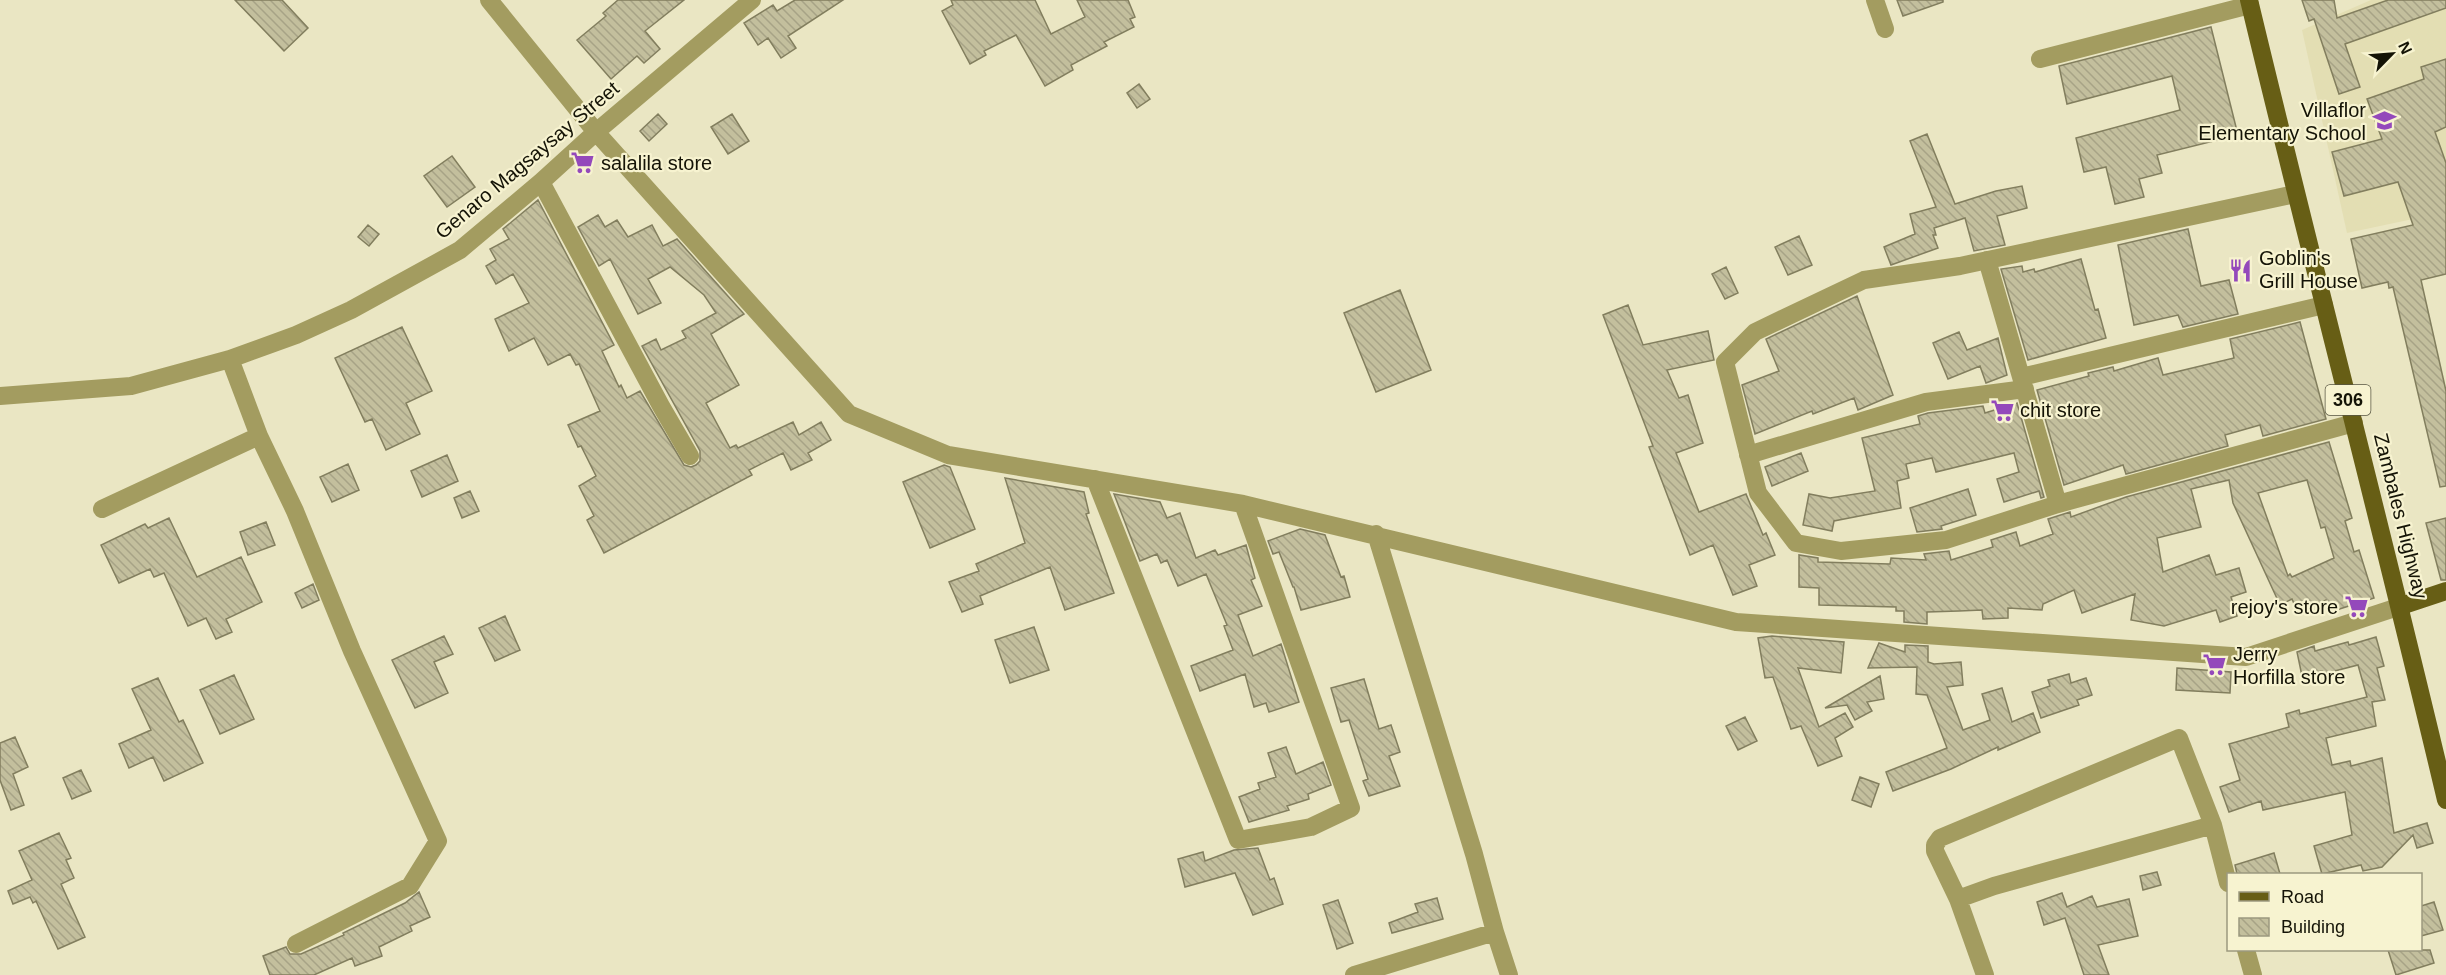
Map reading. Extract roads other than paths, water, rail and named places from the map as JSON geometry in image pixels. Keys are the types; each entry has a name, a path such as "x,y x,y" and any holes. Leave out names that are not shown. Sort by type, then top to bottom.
{"main road":[{"name":"Zambales Highway","path":"2250,3 2295,194 2401,606 2446,800"},
{"path":"2401,606 2446,591"}],"street":[{"path":"489,0 596,132 849,414 948,455 1243,504 1736,622 2246,657 2401,606"},
{"name":"Genaro Magsaysay Street","path":"0,396 132,386 230,359 297,335 351,310 460,250 752,0"},
{"path":"1875,0 1885,29"},
{"path":"2040,59 2250,3"},
{"path":"541,182 690,456"},
{"path":"2295,194 1988,260 1864,280 1755,332 1725,362 1758,494 1796,543 1841,551 1946,540 2058,504 2354,423"},
{"path":"1988,260 2058,504"},
{"path":"1749,455 1926,402 2023,383 2324,305"},
{"path":"230,359 260,436 295,511 352,651 438,841 410,886 296,944"},
{"path":"102,509 260,436"},
{"path":"1095,479 1239,840 1311,827 1351,808 1243,504"},
{"path":"1376,534 1509,975"},
{"path":"1985,975 1958,899 1935,851 1935,845 1940,838 2179,738 2213,825 2227,876"},
{"path":"1958,899 1994,886 2213,825"},
{"path":"1354,975 1495,932"},
{"path":"2246,951 2253,975"}],"place":[{"name":"Villaflor Elementary School","path":"2384,121"},
{"name":"salalila store","path":"583,163"},
{"name":"Goblin's Grill House","path":"2241,270"},
{"name":"chit store","path":"2002,410"},
{"name":"rejoy's store","path":"2356,607"},
{"name":"Jerry Horfilla store","path":"2215,665"}]}
